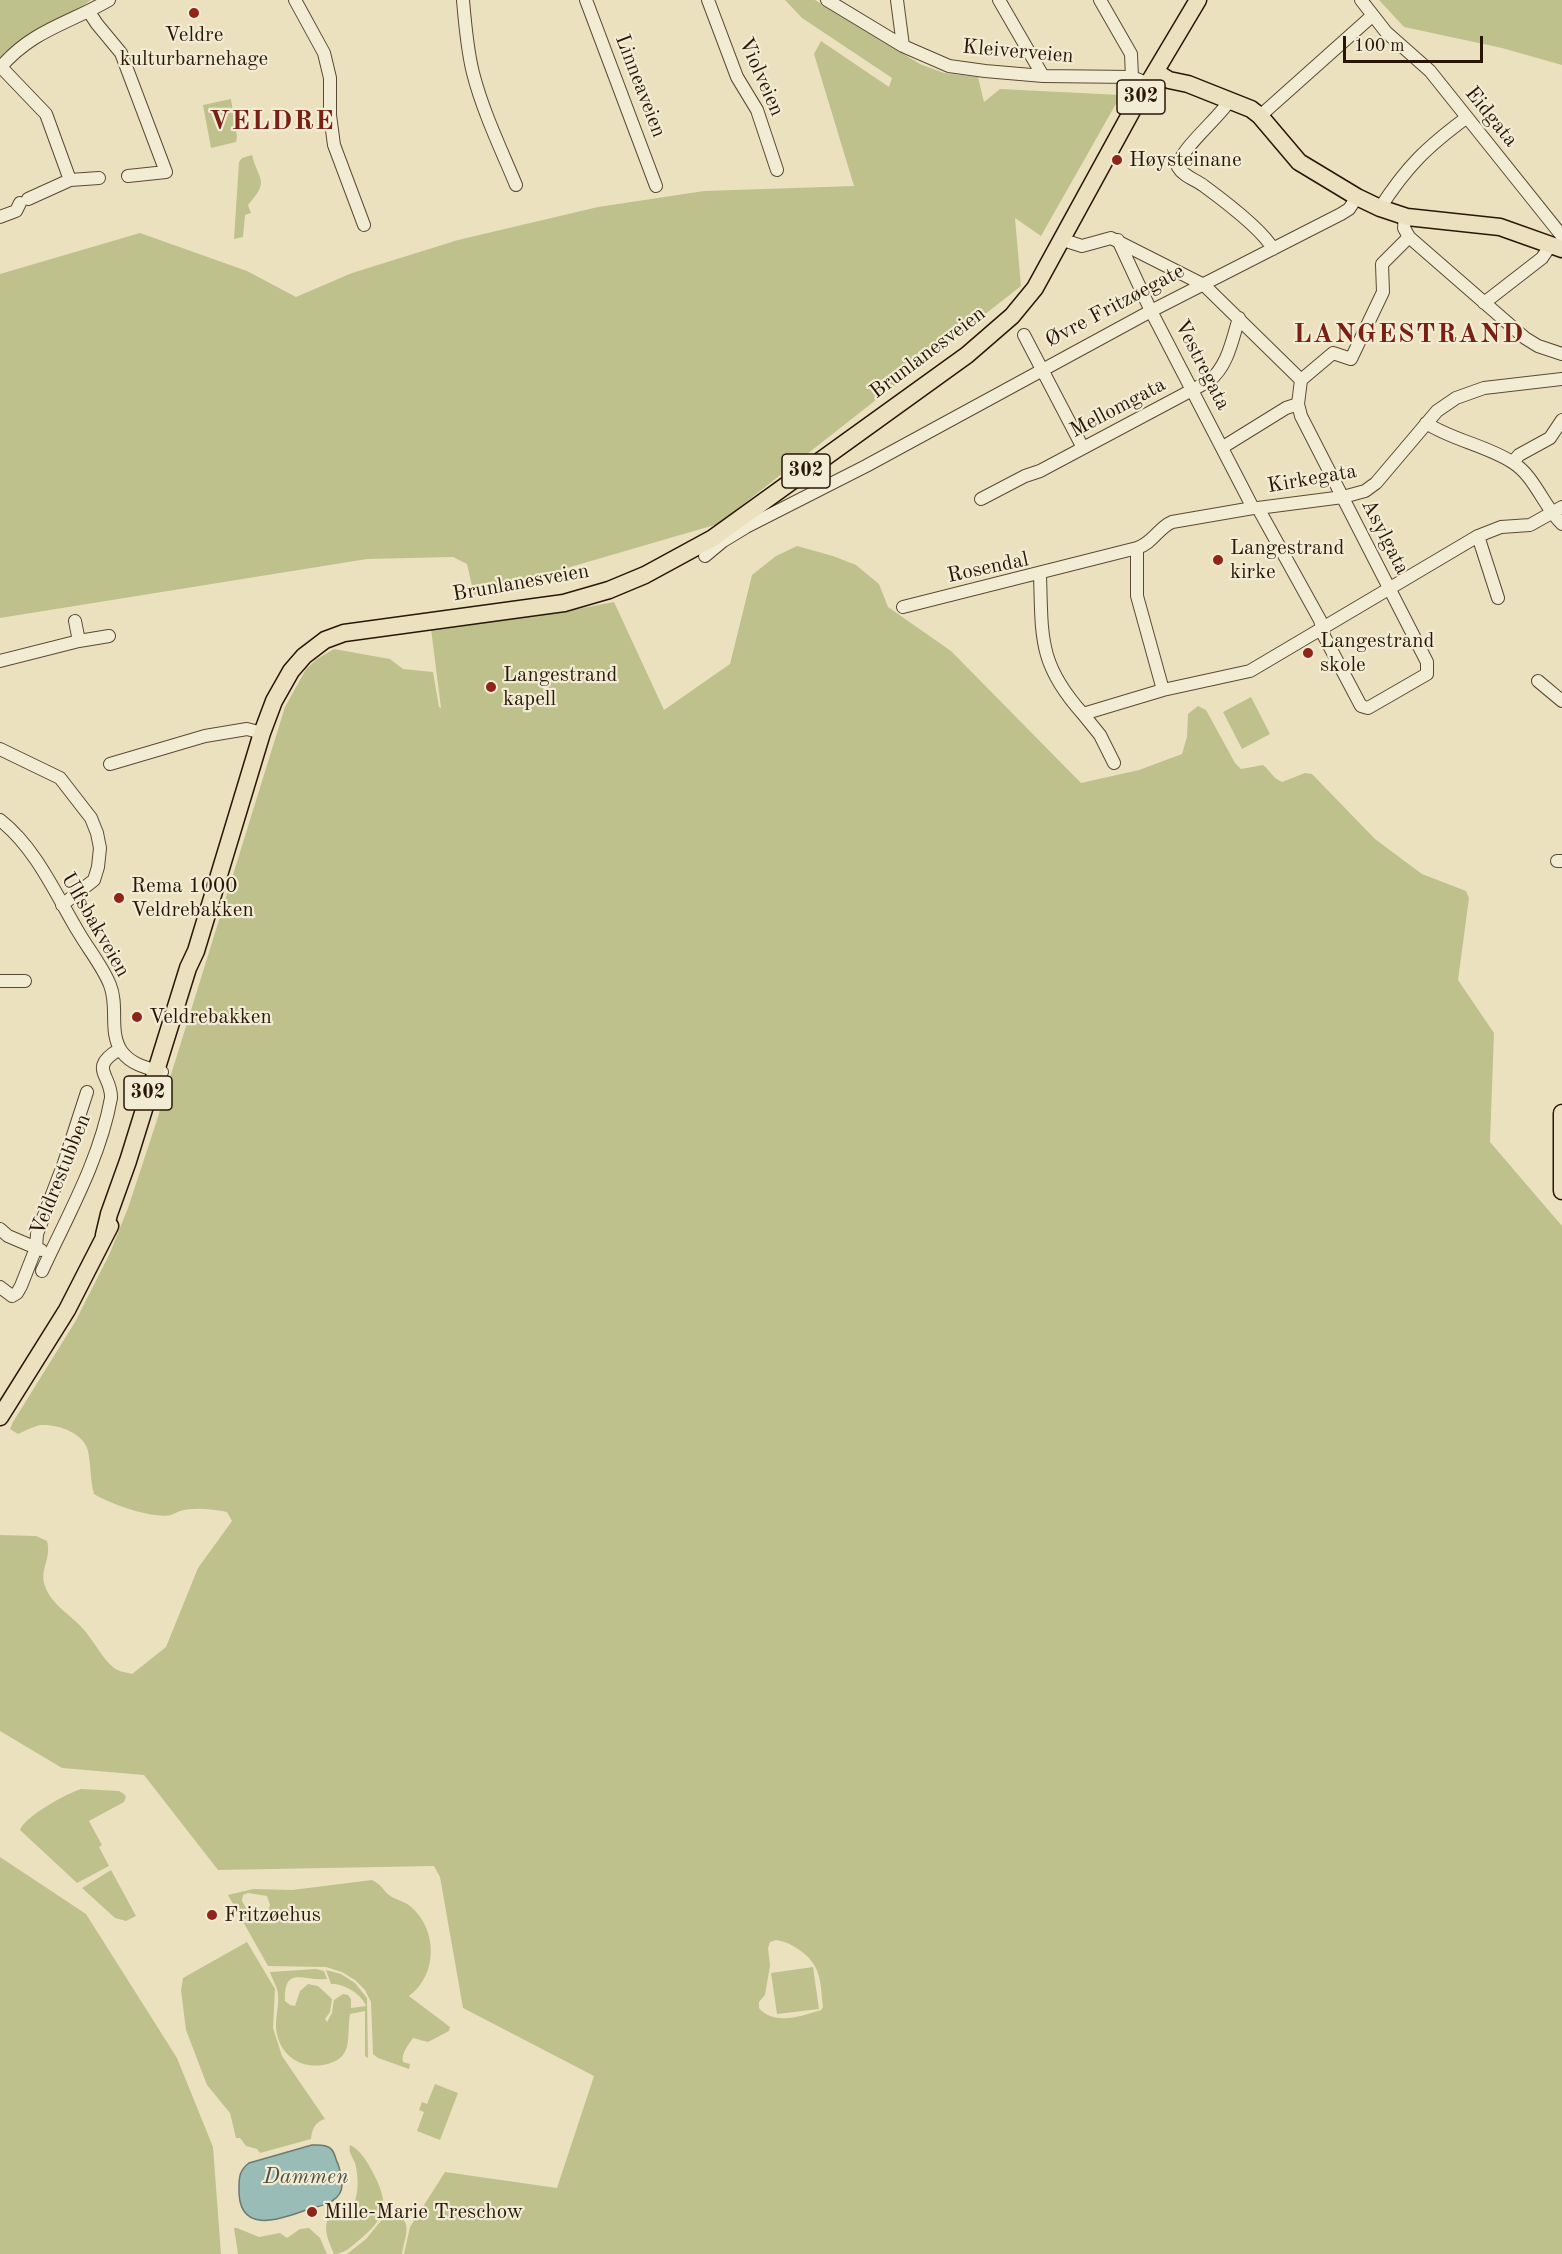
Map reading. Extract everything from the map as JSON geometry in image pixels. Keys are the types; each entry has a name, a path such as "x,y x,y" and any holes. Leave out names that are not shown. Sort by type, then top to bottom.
{"main road":[{"name":"Brunlanesveien","path":"0,1417 68,1310 104,1235 109,1214 194,969 196,951 262,733 274,701 291,671 314,647 335,636 367,628 527,609 578,599 609,590 645,575 707,542 991,336 1016,312 1035,288 1198,0"},
{"path":"1152,78 1188,84 1230,100 1260,116 1299,162 1380,208 1405,216 1500,227 1558,244"},
{"path":"1562,1113 1562,1191"}],"street":[{"path":"70,180 46,114 1,68 23,44 109,0"},
{"path":"295,0 324,53 330,78 330,115 334,145 364,225"},
{"path":"463,0 468,45 475,79 516,185"},
{"name":"Linneaveien","path":"586,0 656,186"},
{"name":"Violveien","path":"708,0 737,77 757,110 777,170"},
{"name":"Kleiverveien","path":"827,0 903,46 949,66 1043,75 1152,78"},
{"path":"897,0 903,46"},
{"path":"999,0 1043,75"},
{"path":"1100,0 1131,54 1132,77"},
{"name":"Eidgata","path":"1361,0 1386,32 1430,71 1558,244"},
{"path":"89,12 121,53 166,172 128,176"},
{"path":"1260,116 1372,16"},
{"path":"1230,100 1181,156 1178,167 1264,236 1273,249"},
{"path":"1380,208 1396,183 1431,144 1466,118"},
{"path":"0,216 16,211 24,201 70,180 99,178"},
{"name":"Øvre Fritzøegate","path":"705,556 723,541 746,527 866,466 1152,311 1341,214 1357,197"},
{"path":"1405,216 1404,228 1409,237 1484,303 1529,342 1562,354"},
{"path":"1222,447 1286,408 1298,404 1302,380 1333,353 1351,360 1383,292 1382,264 1409,237"},
{"path":"1063,240 1082,246 1105,238 1118,240 1204,285 1302,380"},
{"name":"Vestregata","path":"1118,240 1192,391 1255,508 1320,620 1321,629 1363,707 1368,708 1424,676 1428,670"},
{"path":"1484,303 1558,244"},
{"name":"Mellomgata","path":"981,499 1209,381 1220,370 1239,318"},
{"path":"1024,335 1083,448"},
{"name":"Kirkegata","path":"1041,574 1137,548 1150,542 1165,525 1172,522 1255,508 1343,497 1365,491 1376,483 1426,423 1445,404 1470,392 1562,381"},
{"name":"Asylgata","path":"1298,404 1301,416 1427,662 1428,670"},
{"path":"1513,462 1519,455 1550,438 1562,420"},
{"path":"1426,423 1439,432 1513,462 1557,510 1562,524"},
{"path":"1083,714 1163,690 1250,671 1478,536 1494,529 1530,525 1557,510"},
{"path":"1478,536 1498,598"},
{"path":"1137,548 1137,596 1163,690"},
{"name":"Rosendal","path":"903,607 1041,574 1043,638 1050,669 1066,696 1100,735 1114,763"},
{"path":"75,621 79,641"},
{"path":"0,661 79,641 109,636"},
{"path":"1538,681 1562,701"},
{"path":"110,764 205,736 248,729 262,733"},
{"path":"0,749 60,778 91,818 97,833 100,848 94,880 62,905"},
{"name":"Ulfsbakveien","path":"0,820 21,840 110,983 115,1008 114,1032 120,1049"},
{"path":"0,981 25,981"},
{"path":"120,1049 129,1060 159,1071"},
{"name":"Veldrestubben","path":"42,1271 86,1178 109,1108 111,1091 104,1079 105,1061 120,1049"},
{"name":"Veldrestubben","path":"0,1287 12,1296 17,1293 36,1248 37,1234 64,1163 87,1092"},
{"name":"Veldrestubben","path":"0,1229 8,1236 50,1254"}],"green space":[{"path":"0,0 91,0 0,63"},
{"path":"785,0 815,0 920,64 944,73 978,77 984,102 1000,89 1121,95 1041,236 1015,218 1021,286 718,524 474,595 467,564 453,557 367,559 0,618 0,274 140,233 247,271 296,297 352,273 458,240 598,207 704,191 854,186 814,54 821,41 889,87 892,78 802,18"},
{"path":"1379,0 1562,0 1562,65 1502,48 1404,27"},
{"path":"231,99 236,142 211,148 203,105"},
{"path":"252,155 261,185 248,205 251,213 245,215 243,237 234,239 239,162 242,158"},
{"path":"797,546 856,565 879,584 888,607 951,651 1081,783 1139,770 1182,754 1187,737 1188,714 1198,706 1206,710 1235,763 1241,769 1263,765 1282,782 1305,773 1312,774 1375,839 1422,874 1466,891 1469,898 1458,980 1494,1033 1490,1142 1562,1226 1562,2254 404,2254 410,2227 445,2172 557,2188 594,2076 463,2008 440,1877 434,1866 218,1870 144,1775 62,1768 0,1731 0,1535 36,1536 47,1541 48,1553 43,1574 48,1593 57,1605 85,1631 114,1668 132,1674 166,1647 198,1568 232,1521 227,1512 221,1511 191,1509 163,1516 143,1513 110,1502 94,1494 88,1451 86,1445 76,1435 62,1428 48,1425 38,1426 18,1434 10,1429 75,1322 109,1255 128,1208 285,707 306,669 334,649 390,659 403,669 433,672 441,708 431,629 567,611 614,602 664,710 730,664 752,575 776,556","holes":["776,1940 798,1949 812,1961 821,1989 823,2007 821,2010 797,2017 780,2018 765,2014 759,2008 759,2002 765,1995 770,1966 768,1948 770,1942"]},
{"path":"1251,697 1270,734 1242,749 1223,712"},
{"path":"81,1789 119,1791 126,1797 124,1802 89,1821 102,1845 99,1847 109,1866 77,1883 20,1830 37,1812"},
{"path":"0,1857 86,1914 177,2058 213,2147 221,2254 0,2254"},
{"path":"111,1870 136,1916 126,1921 115,1918 82,1888"},
{"path":"372,1880 389,1895 410,1906 419,1916 430,1939 431,1952 425,1976 419,1987 409,1996 450,2027 449,2031 428,2042 413,2038 403,2056 403,2062 410,2064 409,2069 373,2054 371,2002 365,1990 355,1980 342,1972 326,1967 268,1966 228,1895 253,1889 292,1890","holes":["248,1893 267,1896 270,1905 268,1911 264,1912 247,1910 242,1901 243,1895"]},
{"path":"247,1942 275,1989 273,2028 282,2056 325,2119 315,2126 311,2139 260,2153 257,2149 246,2146 240,2138 236,2138 230,2113 207,2085 186,2030 181,1990 183,1978"},
{"path":"813,1967 819,2009 777,2014 771,1973"},
{"path":"316,1969 324,1971 327,1979 297,1977 292,1979 288,1982 285,2001 295,2006 300,1991 308,1984 318,1986 332,1999 330,2012 325,2019 327,2022 332,2013 334,2000 343,1994 348,1995 351,1999 351,2008 366,2006 361,1997 352,1990 331,1984 326,1970 341,1974 355,1983 367,1998 368,2058 365,2056 365,2011 350,2014 345,2053 333,2062 314,2066 305,2064 290,2057 284,2051 276,2026 277,1988 270,1972"},
{"path":"435,2084 458,2093 440,2140 417,2131 424,2112 419,2110 422,2102 427,2104"},
{"path":"350,2145 360,2152 371,2169 381,2191 383,2208 376,2224 368,2232 347,2250 334,2254 327,2234 327,2221 351,2209 356,2197 358,2183"},
{"path":"396,2213 402,2217 406,2226 402,2254 347,2254 366,2239 385,2216"},
{"path":"234,2228 259,2237 280,2233 287,2238 300,2229 309,2228 320,2238 327,2254 238,2254"}],"water":[{"name":"Dammen","path":"312,2145 326,2146 334,2153 342,2179 342,2189 337,2197 329,2203 272,2220 252,2218 245,2212 240,2202 239,2183 244,2168 249,2163"}],"place":[{"name":"Veldre kulturbarnehage","path":"194,13"},
{"name":"Høysteinane","path":"1117,160"},
{"name":"Langestrand kirke","path":"1218,560"},
{"name":"Langestrand skole","path":"1308,653"},
{"name":"Langestrand kapell","path":"491,687"},
{"name":"Rema 1000 Veldrebakken","path":"119,898"},
{"name":"Veldrebakken","path":"137,1017"},
{"name":"Fritzøehus","path":"212,1915"},
{"name":"Mille-Marie Treschow","path":"312,2212"}],"district":[{"name":"VELDRE","path":"272,122"},
{"name":"LANGESTRAND","path":"1409,335"}]}
